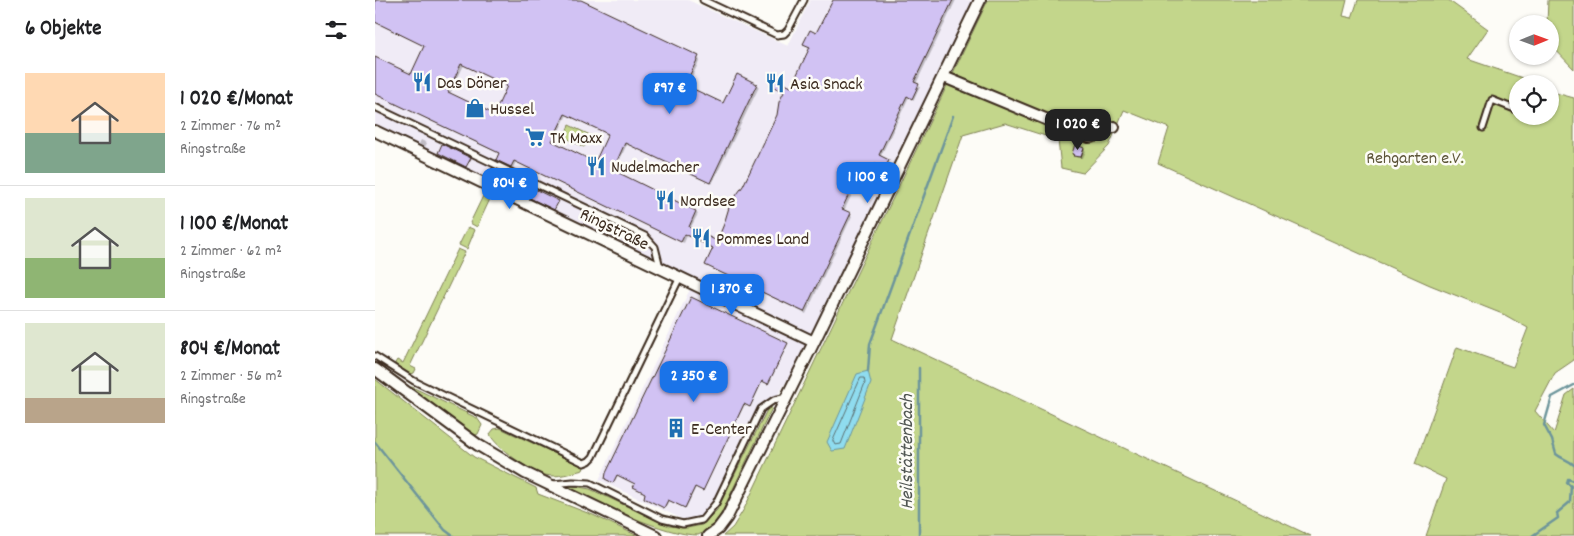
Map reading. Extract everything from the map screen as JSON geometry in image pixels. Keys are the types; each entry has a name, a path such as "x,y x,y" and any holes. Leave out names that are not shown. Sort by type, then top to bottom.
{"street":[{"path":"708,536 718,529 727,517 944,77 980,0"},
{"path":"944,77 1089,137 1095,137 1102,134 1108,128 1114,127"},
{"name":"Ringstraße","path":"375,131 814,342"},
{"path":"377,371 478,445 525,473 655,536"}],"lane":[{"path":"703,0 771,33 777,34 784,34 788,30 804,0"},
{"path":"1483,128 1492,100 1509,107"},
{"path":"375,107 645,236 655,247 660,268"},
{"path":"375,356 414,381 583,463 593,457 679,277"},
{"path":"377,371 385,364"},
{"path":"547,484 590,483 662,519 683,524 702,520 716,503 761,409 774,400 787,397"}],"shaded area":[{"path":"375,0 688,0 788,46 810,0 974,0 794,369 697,526 599,480 693,283 375,124"}],"green space":[{"name":"Rehgarten e.V.","path":"988,0 1347,0 1343,16 1352,18 1358,0 1448,0 1488,29 1467,59 1514,75 1509,75 1509,125 1559,125 1559,94 1574,98 1574,360 1555,373 1535,411 1554,433 1566,395 1574,389 1574,536 1426,536 1446,479 1415,464 1457,347 1513,367 1528,328 1505,315 1430,285 1158,163 1169,128 1124,110 1109,146 1083,173 1061,168 1058,140 1005,123 963,135 892,339 1311,536 723,536 733,527 744,509"},
{"path":"1548,0 1574,0 1574,69 1559,53 1559,15 1547,15"},
{"path":"569,125 590,135 584,147 564,137"},
{"path":"483,196 490,199 477,227 470,223"},
{"path":"468,227 475,230 467,249 459,245"},
{"path":"458,249 465,252 410,366 416,369 411,374 396,367 395,363 397,360 403,363"},
{"path":"375,379 474,457 536,488 538,494 593,515 638,536 375,536"},
{"path":"412,387 477,418 482,425 478,434 473,436 408,388"},
{"path":"769,406 772,408 719,518 707,530 698,535 685,534 650,524 565,487 568,485 590,489 669,526 687,528 702,525 717,510"},
{"path":"500,428 584,467 583,470 555,476 545,475 531,469 506,452 493,439 490,434 494,429"}],"water":[{"path":"868,371 871,383 845,449 832,451 827,442 857,374"}],"building":[{"path":"375,0 581,0 699,56 685,85 723,103 737,74 757,84 710,183 625,143 613,170 696,211 689,227 717,241 730,204 743,186 777,115 779,102 784,92 770,85 773,78 791,87 810,47 803,44 810,30 816,33 833,0 953,0 914,82 919,84 912,99 907,96 879,155 889,160 885,169 875,164 864,185 855,181 842,209 851,213 804,312 705,265 713,248 685,234 681,242 514,161 511,167 496,160 499,153 375,94 375,57 411,74 424,46 375,22","holes":["461,64 507,86 494,114 448,92","565,114 608,134 595,162 552,141"]},
{"path":"442,144 471,158 466,167 438,153"},
{"path":"1075,144 1084,148 1081,157 1073,156 1072,154"},
{"path":"492,168 559,201 554,210 487,177"},
{"name":"E-Center","path":"691,297 788,343 768,384 762,381 750,407 744,404 703,491 695,487 685,508 668,500 664,508 644,498 645,493 633,487 635,484 617,475 613,483 605,479 606,473"}],"waterway":[{"path":"868,371 870,344 953,116"},
{"name":"Heilstättenbach","path":"919,368 919,536"},
{"path":"1574,385 1552,397 1544,425 1552,440 1556,454 1574,465"},
{"path":"375,442 445,530 453,536"},
{"path":"1532,536 1558,518 1557,513 1570,502 1571,486 1567,483 1568,479 1574,481"}],"place":[{"name":"Das Döner","path":"422,82"},
{"name":"Asia Snack","path":"775,83"},
{"name":"Hussel","path":"475,108"},
{"name":"TK Maxx","path":"535,137"},
{"name":"Nudelmacher","path":"596,166"},
{"name":"Nordsee","path":"665,200"},
{"name":"Pommes Land","path":"701,238"},
{"name":"E-Center","path":"676,428"}]}
